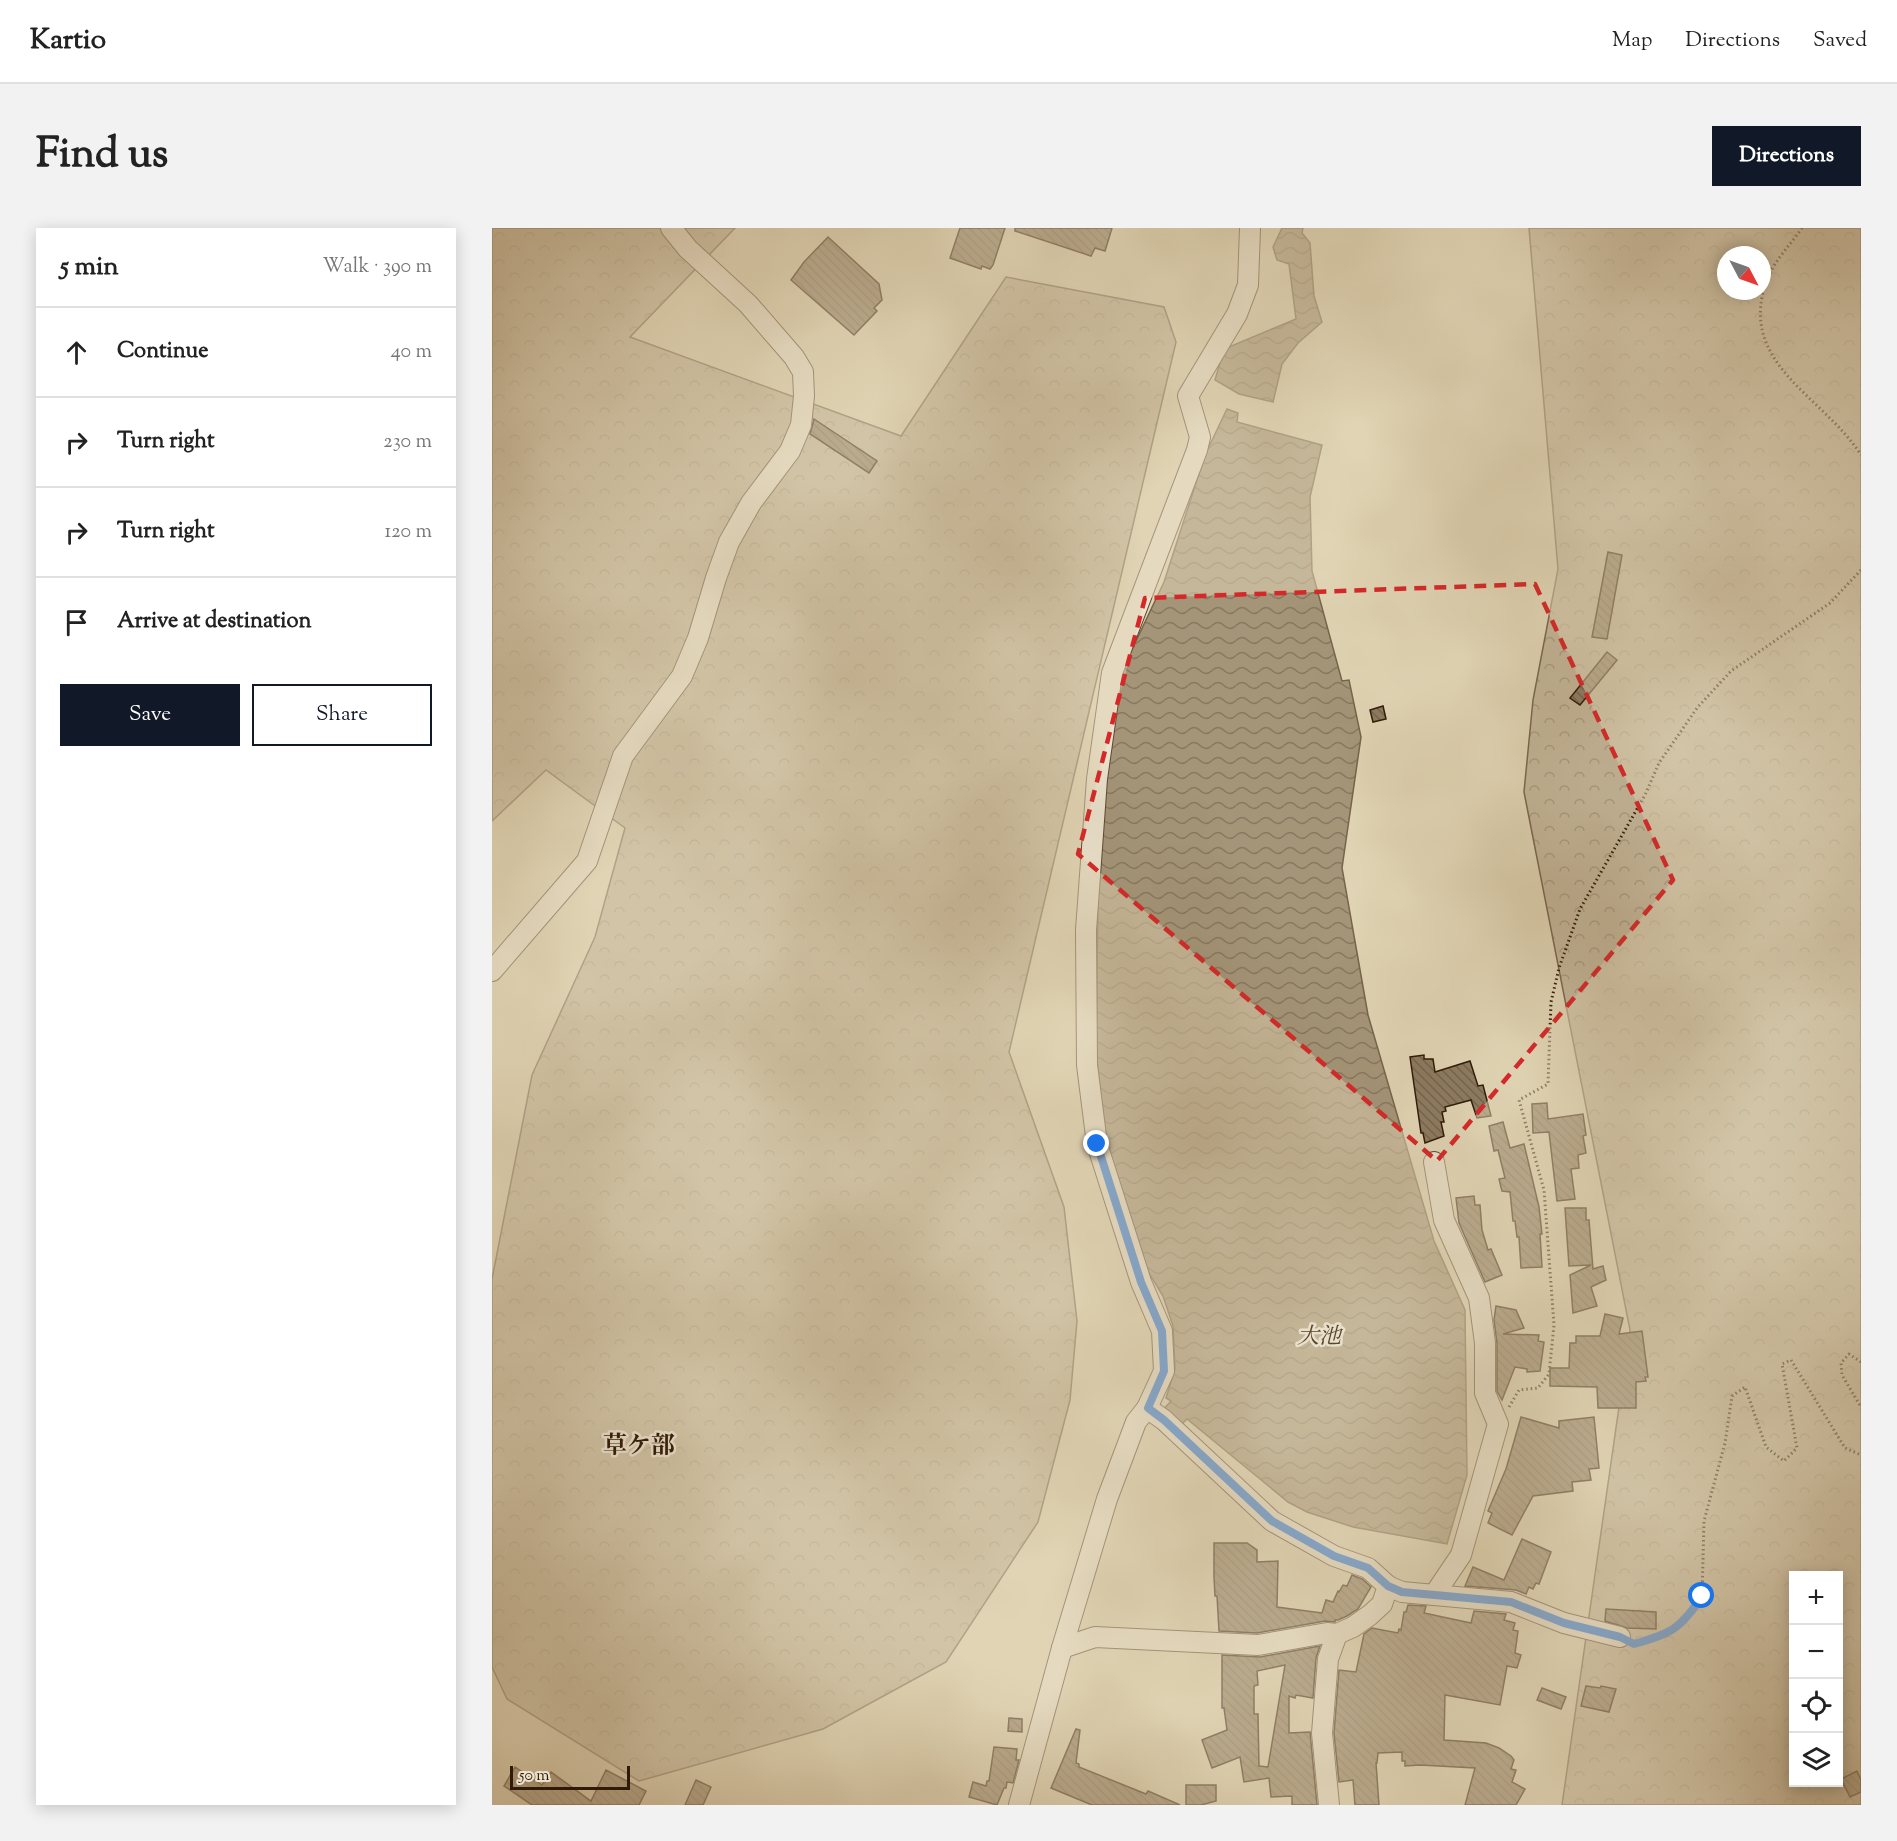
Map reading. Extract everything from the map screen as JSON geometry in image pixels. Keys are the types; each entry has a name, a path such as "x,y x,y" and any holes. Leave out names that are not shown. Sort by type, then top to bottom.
{"street":[{"path":"492,971 587,861 623,756 682,676 698,638 729,542 751,503 790,451 801,425 804,396 803,372 794,357 748,304 688,249 671,228"},
{"path":"1019,1805 1062,1648 1107,1499 1136,1422 1148,1408 1164,1371 1162,1331 1141,1282 1097,1144 1087,1065 1086,930 1097,779 1112,673 1197,450 1200,436 1188,396 1237,315 1248,285 1250,228"},
{"path":"1434,1162 1444,1220 1479,1298 1485,1343 1485,1393 1498,1424 1461,1555 1434,1595"},
{"path":"1148,1408 1164,1420 1272,1521 1334,1556 1368,1568 1388,1586 1402,1592 1511,1602 1564,1623 1620,1637"},
{"path":"1062,1648 1095,1637 1258,1646 1327,1633 1337,1634 1353,1627 1382,1605 1388,1586"},
{"path":"1329,1805 1322,1733 1328,1659 1337,1634"}],"path":[{"path":"1802,228 1769,275 1759,306 1762,332 1777,365 1851,439 1861,455"},
{"path":"1498,1424 1519,1390 1538,1388 1549,1374 1554,1325 1544,1190 1519,1100 1548,1084 1551,1002 1559,968 1580,909 1645,795 1659,764 1696,708 1731,671 1830,603 1861,570"},
{"path":"1861,1362 1849,1353 1841,1363 1842,1375 1861,1407"},
{"path":"1620,1637 1634,1644 1662,1636 1688,1618 1702,1596 1704,1521 1725,1443 1732,1395 1745,1387 1766,1447 1784,1461 1797,1448 1782,1364 1791,1360 1845,1448 1861,1455"}],"highlighted area":[{"path":"1535,584 1673,880 1437,1161 1078,854 1145,598"}],"green space":[{"path":"492,228 735,228 630,337 901,436 1006,277 1164,307 1176,342 1009,1052 1064,1207 1077,1321 1070,1400 1038,1522 946,1662 823,1729 639,1781 507,1699 492,1667 492,1279 532,1075 595,937 625,828 546,770 492,821"},
{"path":"1529,228 1861,228 1861,1805 1562,1805 1630,1330 1524,792 1533,700 1558,569"}],"water":[{"path":"1282,228 1303,228 1302,233 1310,243 1314,296 1322,322 1298,343 1282,364 1273,402 1239,394 1215,380 1224,349 1296,319 1289,264 1277,260 1273,247"},
{"name":"大池","path":"1227,409 1238,413 1237,422 1322,445 1310,497 1312,571 1342,681 1349,680 1361,737 1342,868 1368,1015 1434,1241 1465,1310 1467,1475 1447,1544 1353,1527 1307,1512 1288,1502 1187,1419 1179,1427 1162,1411 1171,1401 1166,1398 1175,1369 1173,1326 1163,1296 1141,1260 1105,1137 1096,1049 1099,827 1117,681 1164,582 1205,455"}],"building":[{"path":"960,228 1005,228 990,269 982,266 981,269 950,258"},
{"path":"1015,228 1112,228 1105,251 1095,248 1091,256 1015,231"},
{"path":"828,237 879,284 882,300 874,308 877,311 854,335 791,280 804,262"},
{"path":"814,419 877,461 869,473 810,434"},
{"path":"1608,552 1622,555 1607,639 1592,637"},
{"path":"1607,652 1617,660 1580,705 1570,698"},
{"path":"1383,706 1386,719 1373,722 1370,710"},
{"path":"1424,1055 1424,1059 1433,1059 1435,1072 1470,1061 1478,1086 1483,1085 1491,1116 1477,1118 1471,1100 1445,1107 1446,1111 1442,1112 1444,1122 1441,1122 1444,1136 1425,1143 1423,1133 1421,1133 1410,1057"},
{"path":"1547,1103 1548,1119 1583,1114 1586,1153 1578,1155 1579,1168 1571,1169 1575,1199 1557,1201 1549,1132 1533,1133 1532,1104"},
{"path":"1503,1122 1510,1148 1524,1144 1539,1207 1542,1267 1521,1268 1519,1237 1517,1237 1515,1221 1513,1221 1510,1192 1502,1191 1499,1179 1505,1178 1498,1150 1494,1151 1489,1126"},
{"path":"1474,1196 1475,1205 1480,1205 1482,1230 1488,1250 1491,1249 1502,1275 1485,1282 1459,1223 1456,1198"},
{"path":"1565,1208 1586,1208 1593,1269 1603,1266 1606,1280 1591,1287 1597,1306 1573,1313 1570,1275 1591,1265 1569,1266"},
{"path":"1496,1306 1516,1310 1524,1328 1503,1334 1539,1335 1538,1341 1544,1342 1540,1371 1527,1372 1527,1369 1515,1367 1502,1400 1497,1391 1497,1343 1494,1320"},
{"path":"1605,1314 1623,1318 1619,1334 1642,1331 1648,1377 1645,1377 1646,1381 1636,1382 1636,1408 1598,1408 1597,1387 1550,1386 1550,1368 1569,1368 1570,1343 1576,1343 1576,1336 1600,1336"},
{"path":"1521,1417 1559,1428 1559,1421 1594,1417 1599,1468 1589,1469 1591,1480 1572,1482 1573,1491 1533,1496 1512,1535 1488,1523 1492,1513 1488,1511 1506,1469"},
{"path":"1522,1539 1551,1552 1539,1584 1536,1583 1533,1589 1529,1587 1526,1594 1516,1590 1465,1586 1473,1567 1504,1580"},
{"path":"1214,1543 1247,1543 1257,1550 1257,1562 1278,1561 1277,1607 1322,1613 1326,1600 1333,1602 1343,1585 1347,1586 1352,1575 1362,1579 1371,1587 1358,1609 1335,1622 1325,1621 1257,1633 1219,1631 1217,1596 1215,1596"},
{"path":"1408,1605 1426,1606 1424,1613 1471,1623 1474,1611 1506,1614 1504,1620 1515,1623 1513,1630 1518,1631 1515,1653 1521,1655 1517,1668 1507,1666 1500,1705 1445,1695 1444,1740 1486,1743 1511,1756 1514,1760 1511,1769 1516,1770 1512,1782 1525,1789 1516,1805 1465,1805 1475,1768 1405,1766 1405,1761 1402,1761 1402,1752 1378,1753 1376,1763 1379,1805 1355,1805 1353,1780 1339,1782 1334,1733 1339,1670 1356,1672 1364,1634 1372,1628 1398,1633 1399,1629 1401,1630 1404,1612"},
{"path":"1606,1609 1656,1612 1656,1629 1627,1628 1605,1621"},
{"path":"1320,1646 1316,1658 1313,1698 1289,1696 1289,1733 1310,1732 1317,1805 1292,1805 1292,1796 1271,1797 1269,1778 1244,1782 1240,1757 1212,1768 1202,1740 1227,1730 1224,1708 1222,1708 1222,1655 1260,1657","holes":["1285,1665 1268,1767 1259,1766 1258,1714 1254,1714 1254,1686 1258,1685 1257,1671"]},
{"path":"1586,1686 1616,1689 1609,1712 1581,1706"},
{"path":"1542,1688 1566,1697 1561,1709 1537,1700"},
{"path":"1009,1718 1022,1719 1022,1732 1008,1731"},
{"path":"1076,1729 1080,1730 1076,1763 1079,1767 1146,1794 1148,1791 1180,1805 1092,1805 1051,1788"},
{"path":"994,1747 1017,1749 1016,1760 1019,1760 1013,1783 1007,1782 997,1805 969,1797 973,1782 986,1786 989,1781"},
{"path":"515,1767 542,1785 551,1772 591,1801 606,1770 646,1791 639,1805 532,1805 504,1786"},
{"path":"1857,1771 1861,1780 1861,1792 1850,1797 1843,1778"},
{"path":"696,1780 711,1787 703,1805 685,1805"},
{"path":"1186,1785 1216,1785 1216,1801 1201,1805 1186,1805"}],"district":[{"name":"草ケ部","path":"639,1447"}],"route":[{"path":"1097,1144 1141,1282 1162,1331 1164,1371 1148,1408 1164,1420 1272,1521 1334,1556 1368,1568 1388,1586 1402,1592 1511,1602 1564,1623 1620,1637 1634,1644 1662,1636 1688,1618 1702,1596"}]}
